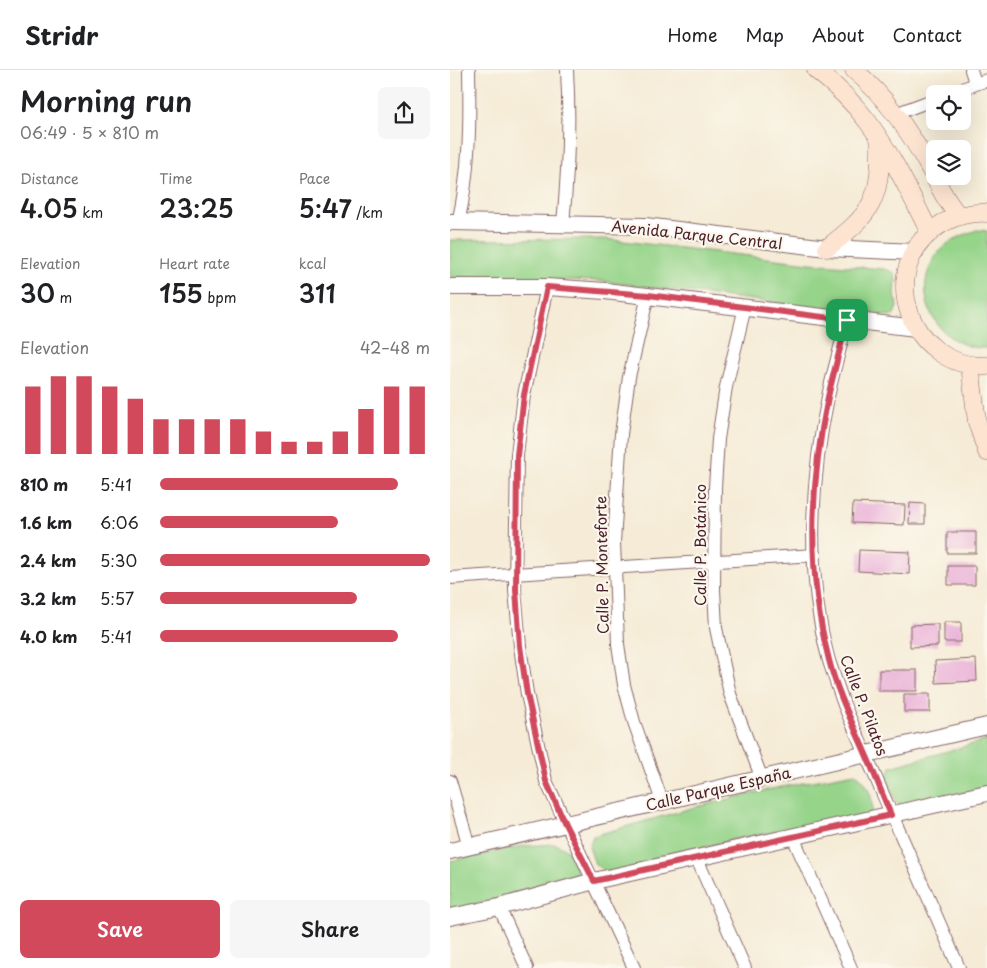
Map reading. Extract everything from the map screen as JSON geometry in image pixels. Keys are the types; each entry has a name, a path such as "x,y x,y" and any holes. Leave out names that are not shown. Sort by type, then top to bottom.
{"main road":[{"path":"816,70 840,90 868,122 904,182 930,233"},
{"path":"858,72 895,114 915,142 948,205 959,216"},
{"path":"827,248 854,227 872,203 880,171 880,142"},
{"path":"987,213 970,213 959,216 948,220 930,233 914,252 908,268 905,285 907,307 916,328 930,346 959,363 979,366 977,422 987,452"}],"street":[{"path":"454,222 467,175 470,121 469,70"},
{"path":"563,224 568,172 570,112 568,70"},
{"path":"971,70 981,82"},
{"path":"895,114 926,102"},
{"name":"Avenida Parque Central","path":"454,222 645,226 827,248 914,252"},
{"path":"450,287 547,287 648,295 916,328"},
{"path":"547,287 524,395 517,455 516,574 520,646 527,694 546,781 634,968"},
{"name":"Calle P. Monteforte","path":"648,295 629,377 621,434 614,542 618,644 624,685 634,722 662,801"},
{"name":"Calle P. Botánico","path":"745,307 726,386 718,439 714,562 716,628 730,694 762,779"},
{"name":"Calle P. Pilatos","path":"847,320 828,398 819,449 815,490 815,555 818,607 830,662 844,705 959,968"},
{"path":"450,578 815,555"},
{"name":"Calle Parque España","path":"450,851 987,726"},
{"path":"450,782 469,846"},
{"path":"450,917 594,881 987,793"},
{"path":"794,837 851,968"},
{"path":"697,859 745,968"},
{"path":"499,906 527,968"}],"green space":[{"path":"977,230 987,231 987,348 970,346 954,340 932,316 927,301 926,285 929,269 938,253 951,241"},
{"path":"605,239 809,263 884,269 895,273 897,307 893,316 600,281 450,277 450,240"},
{"path":"987,740 987,787 905,807 896,802 887,777 891,767"},
{"path":"855,773 863,780 869,790 872,801 872,812 862,817 734,839 628,870 607,874 595,864 589,847 593,836 688,809 766,790"},
{"path":"555,844 568,850 576,867 576,878 565,885 450,910 450,861 523,846"}],"building":[{"path":"853,503 905,505 904,525 852,523"},
{"path":"910,503 925,504 925,524 909,524"},
{"path":"947,532 976,532 976,553 947,553"},
{"path":"859,550 910,552 909,574 858,571"},
{"path":"948,566 975,566 975,585 948,585"},
{"path":"944,622 961,622 961,642 944,642"},
{"path":"938,624 938,646 910,647 910,625"},
{"path":"976,659 977,681 936,683 935,661"},
{"path":"879,670 917,670 917,691 879,691"},
{"path":"904,694 930,694 930,712 904,712"}],"route":[{"path":"547,287 648,295 847,320 828,398 819,449 815,490 814,535 818,607 830,662 844,705 891,815 594,881 546,781 527,694 520,646 516,590 515,519 517,455 524,395 547,287"}]}
